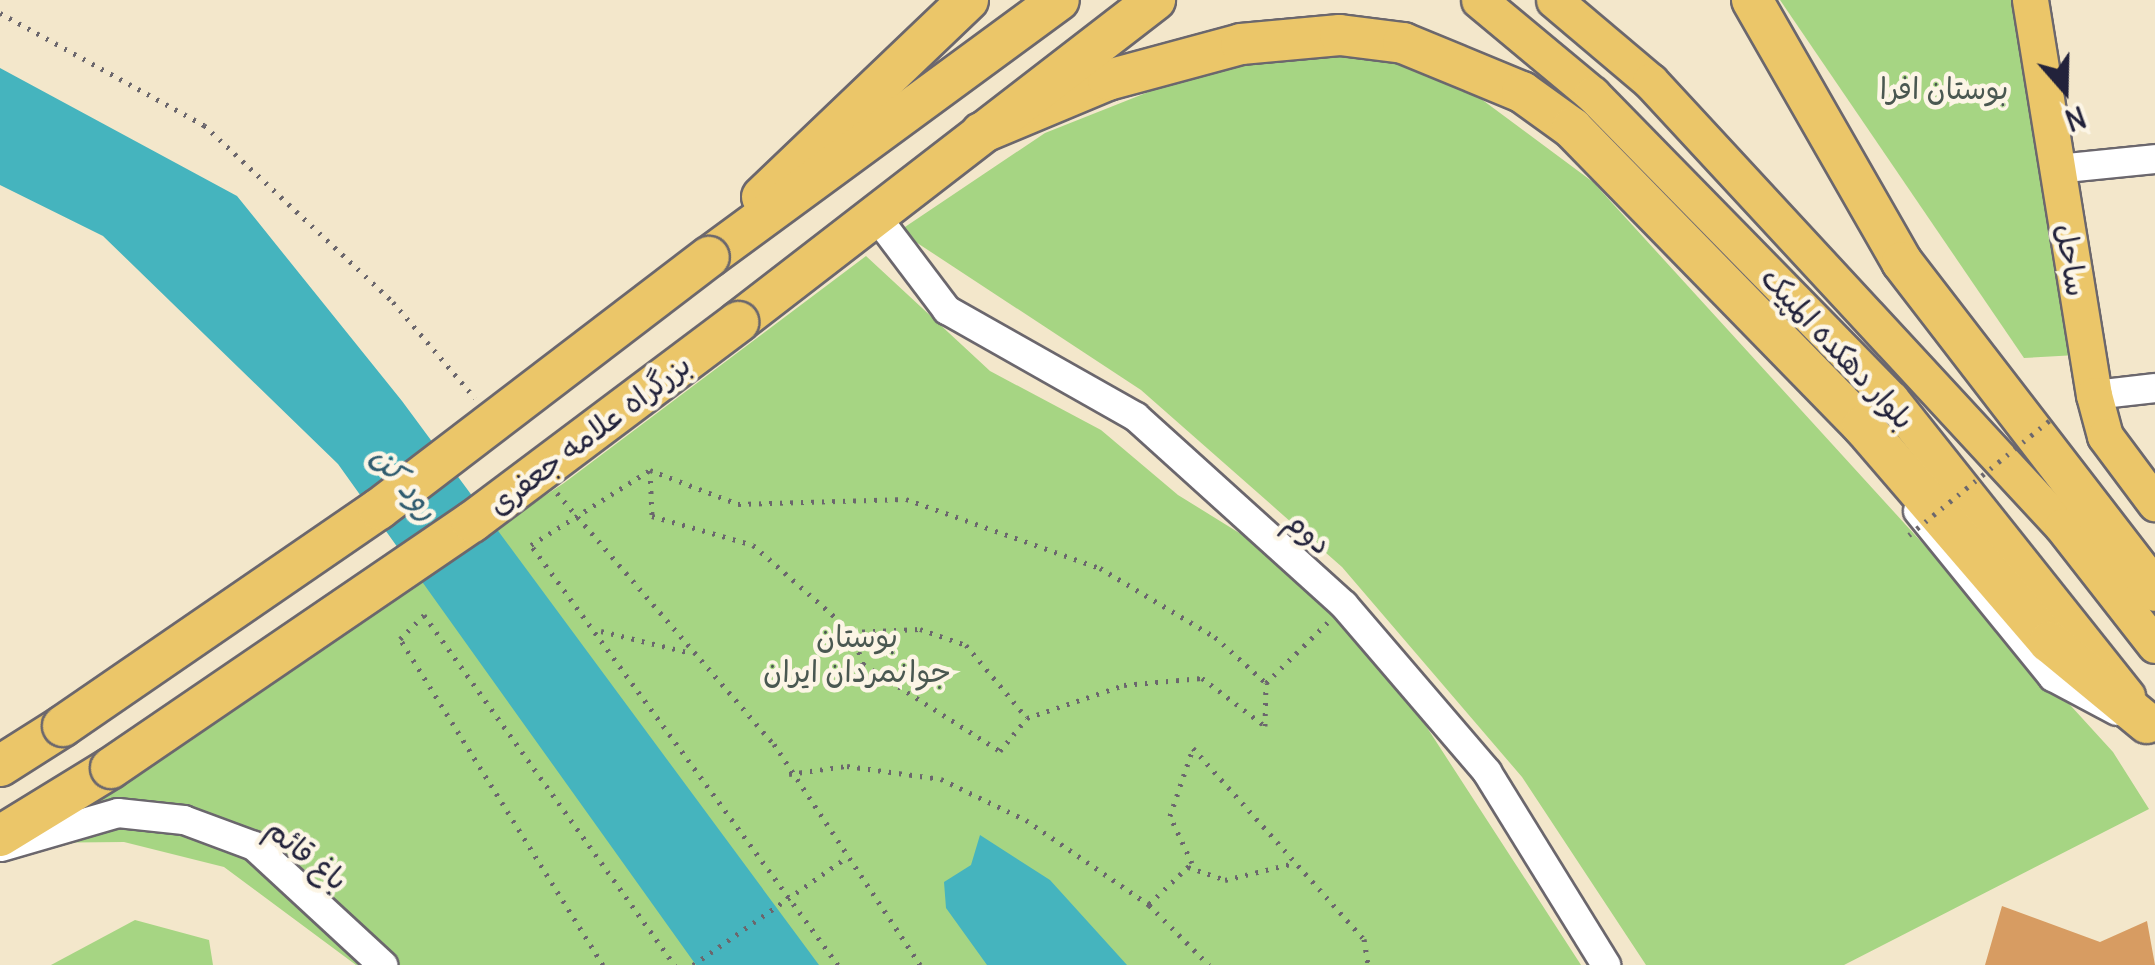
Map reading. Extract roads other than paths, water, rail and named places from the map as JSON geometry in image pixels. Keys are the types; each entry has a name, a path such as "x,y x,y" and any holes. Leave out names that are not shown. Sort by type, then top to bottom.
{"highway":[{"path":"709,257 796,159 968,0"},
{"path":"0,766 378,509 709,257 1059,0"},
{"name":"بزرگراه علامه جعفری","path":"0,836 110,768 472,522 1156,0"},
{"path":"1762,16 1902,262 2155,591"},
{"path":"981,133 1108,80 1242,44 1340,35 1464,65 1572,128 1902,473 2049,642 2147,725"}],"main road":[{"name":"بلوار دهکده المپیک","path":"1478,0 1592,94 1890,399 2147,725"},
{"name":"بلوار دهکده المپیک","path":"1554,0 1650,82 2062,526 2155,645"},
{"name":"ساحل","path":"2030,0 2094,395 2105,436 2155,503"}],"street":[{"path":"2057,170 2155,159"},
{"name":"دوم","path":"888,232 947,310 1136,418 1344,605 1486,772 1606,965"},
{"path":"2094,395 2155,388"},
{"path":"1902,473 1917,528 2053,677 2147,725"},
{"name":"باغ قائم","path":"0,848 118,813 184,820 254,846 383,965"}],"water":[{"name":"رود کن","path":"0,68 237,196 402,401 819,965 696,965 338,464 103,236 0,185"},
{"path":"980,835 1050,880 1127,965 987,965 946,908 944,882 971,865"}],"park label":[{"name":"بوستان افرا","path":"1944,88"},
{"name":"بوستان جوانمردان ایران","path":"857,653"}]}
